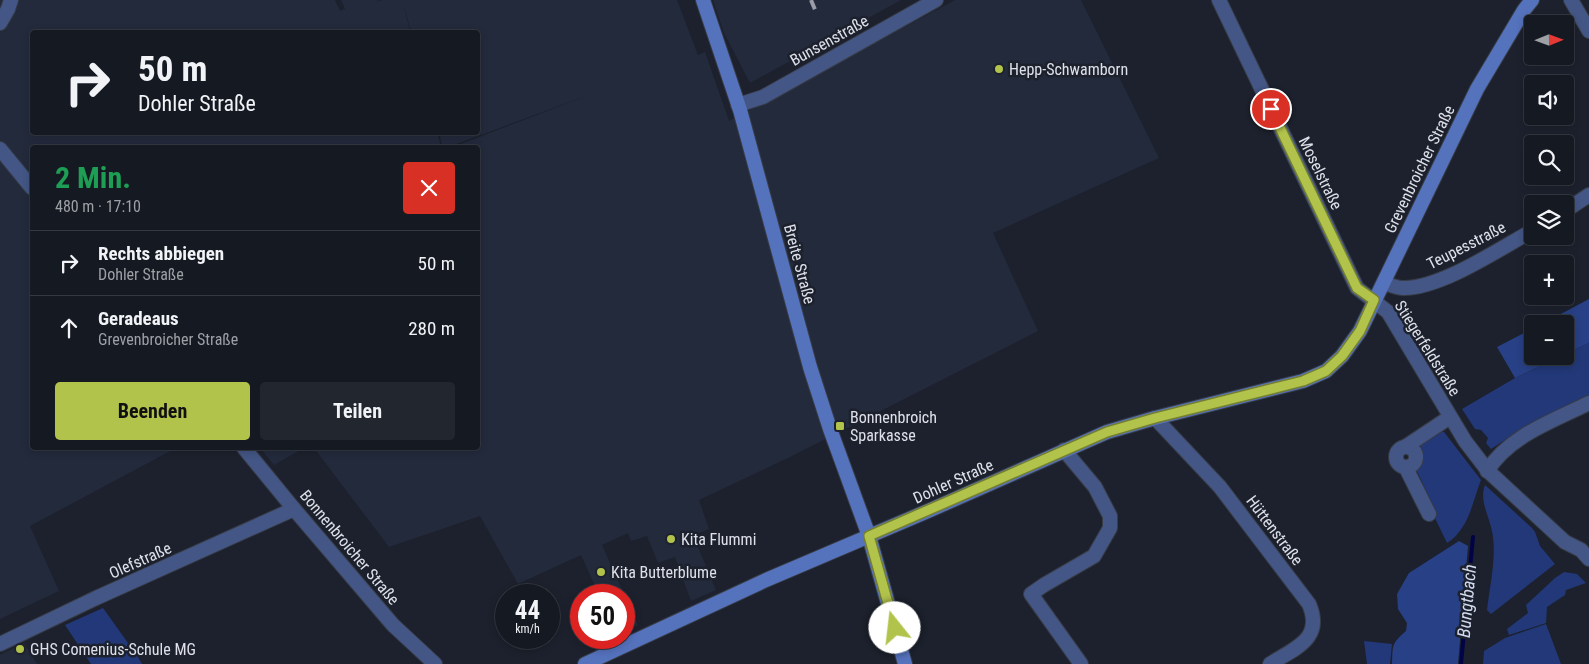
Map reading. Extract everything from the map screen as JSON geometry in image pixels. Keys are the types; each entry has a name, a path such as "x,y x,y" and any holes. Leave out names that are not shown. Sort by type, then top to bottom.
{"main road":[{"name":"Breite Straße","path":"703,0 738,105 810,366 830,429 869,536 905,664"},
{"name":"Grevenbroicher Straße","path":"1342,356 1360,331 1477,89 1524,10 1532,0"},
{"name":"Dohler Straße","path":"584,664 751,588 1107,432 1303,381 1326,371 1342,356"}],"street":[{"path":"0,23 11,0"},
{"name":"Bunsenstraße","path":"738,105 763,97 936,0"},
{"path":"1571,0 1589,31"},
{"name":"Moselstraße","path":"1221,1 1357,288 1374,300"},
{"path":"0,150 30,186"},
{"path":"1574,205 1589,195"},
{"name":"Teupesstraße","path":"1384,283 1401,288 1422,286 1445,278 1524,235"},
{"name":"Stiegerfeldstraße","path":"1374,300 1388,312 1464,441 1487,471 1565,542 1586,552"},
{"path":"1487,471 1494,460 1526,433 1589,403"},
{"name":"Stiegerfeldstraße","path":"1429,514 1406,468 1413,465 1417,456 1414,450 1405,447 1450,416"},
{"name":"Hüttenstraße","path":"1155,418 1220,487 1309,604 1314,616 1312,632 1304,642 1270,664"},
{"name":"Bonnenbroicher Straße","path":"246,450 393,625 435,664"},
{"path":"1064,450 1095,487 1110,516 1110,528 1094,556 1044,584 1031,594 1081,664"},
{"name":"Olefstraße","path":"0,644 96,598 294,509"}],"shaded area":[{"path":"0,0 335,0 340,11 345,9 341,0 380,0 374,2 383,0 677,0 698,55 705,52 729,121 955,0 1081,0 1159,158 993,233 1038,331 790,457 699,500 709,529 693,535 716,590 691,601 675,557 658,563 647,536 631,541 628,533 602,545 620,584 594,584 581,555 518,584 480,516 389,547 316,450 480,450 480,145 458,145 589,95 453,145 442,145 440,135 480,135 480,30 410,30 403,2 410,30 30,30 30,135 438,135 440,145 30,145 30,450 172,450 30,526 59,591 0,619"},
{"path":"713,0 901,0 750,83 724,33"},
{"path":"1589,299 1589,343 1574,350 1574,315 1559,315"},
{"path":"1524,333 1524,365 1542,365 1515,378 1497,347"},
{"path":"1589,343 1589,399 1508,438 1491,449 1486,443 1488,438 1481,430 1475,429 1462,409 1515,378 1542,365 1574,365 1574,350"},
{"path":"1441,431 1444,432 1481,480 1465,523 1447,543 1433,514 1436,512 1416,469 1422,460 1420,443"},
{"path":"262,450 300,450 274,465"},
{"path":"1485,485 1532,528 1540,546 1555,564 1491,614 1487,610 1494,550 1491,525 1483,496"},
{"path":"1459,541 1468,546 1458,664 1392,664 1394,645 1406,631 1407,623 1398,609 1397,594 1409,573"},
{"path":"1564,572 1577,574 1586,583 1566,590 1565,595 1547,607 1546,623 1509,635 1507,629 1528,613 1526,605"},
{"path":"103,608 142,664 91,664 65,625"},
{"path":"1546,624 1561,664 1483,664 1484,651 1505,638"},
{"path":"1364,641 1392,644 1390,664 1367,664"},
{"name":"GHS Comenius-Schule MG","path":"24,643 37,664 0,664 0,655"}],"waterway":[{"name":"Bungtbach","path":"1461,664 1473,537"}],"railway":[{"path":"811,0 816,12"}],"place":[{"name":"Hepp-Schwamborn","path":"999,69"},
{"name":"Bonnenbroich Sparkasse","path":"840,426"},
{"name":"Kita Flummi","path":"671,539"},
{"name":"Kita Butterblume","path":"601,572"},
{"name":"GHS Comenius-Schule MG","path":"20,649"}],"route":[{"path":"895,628 869,536 1107,432 1303,381 1326,371 1342,356 1360,331 1374,300 1357,288 1271,109"}]}
